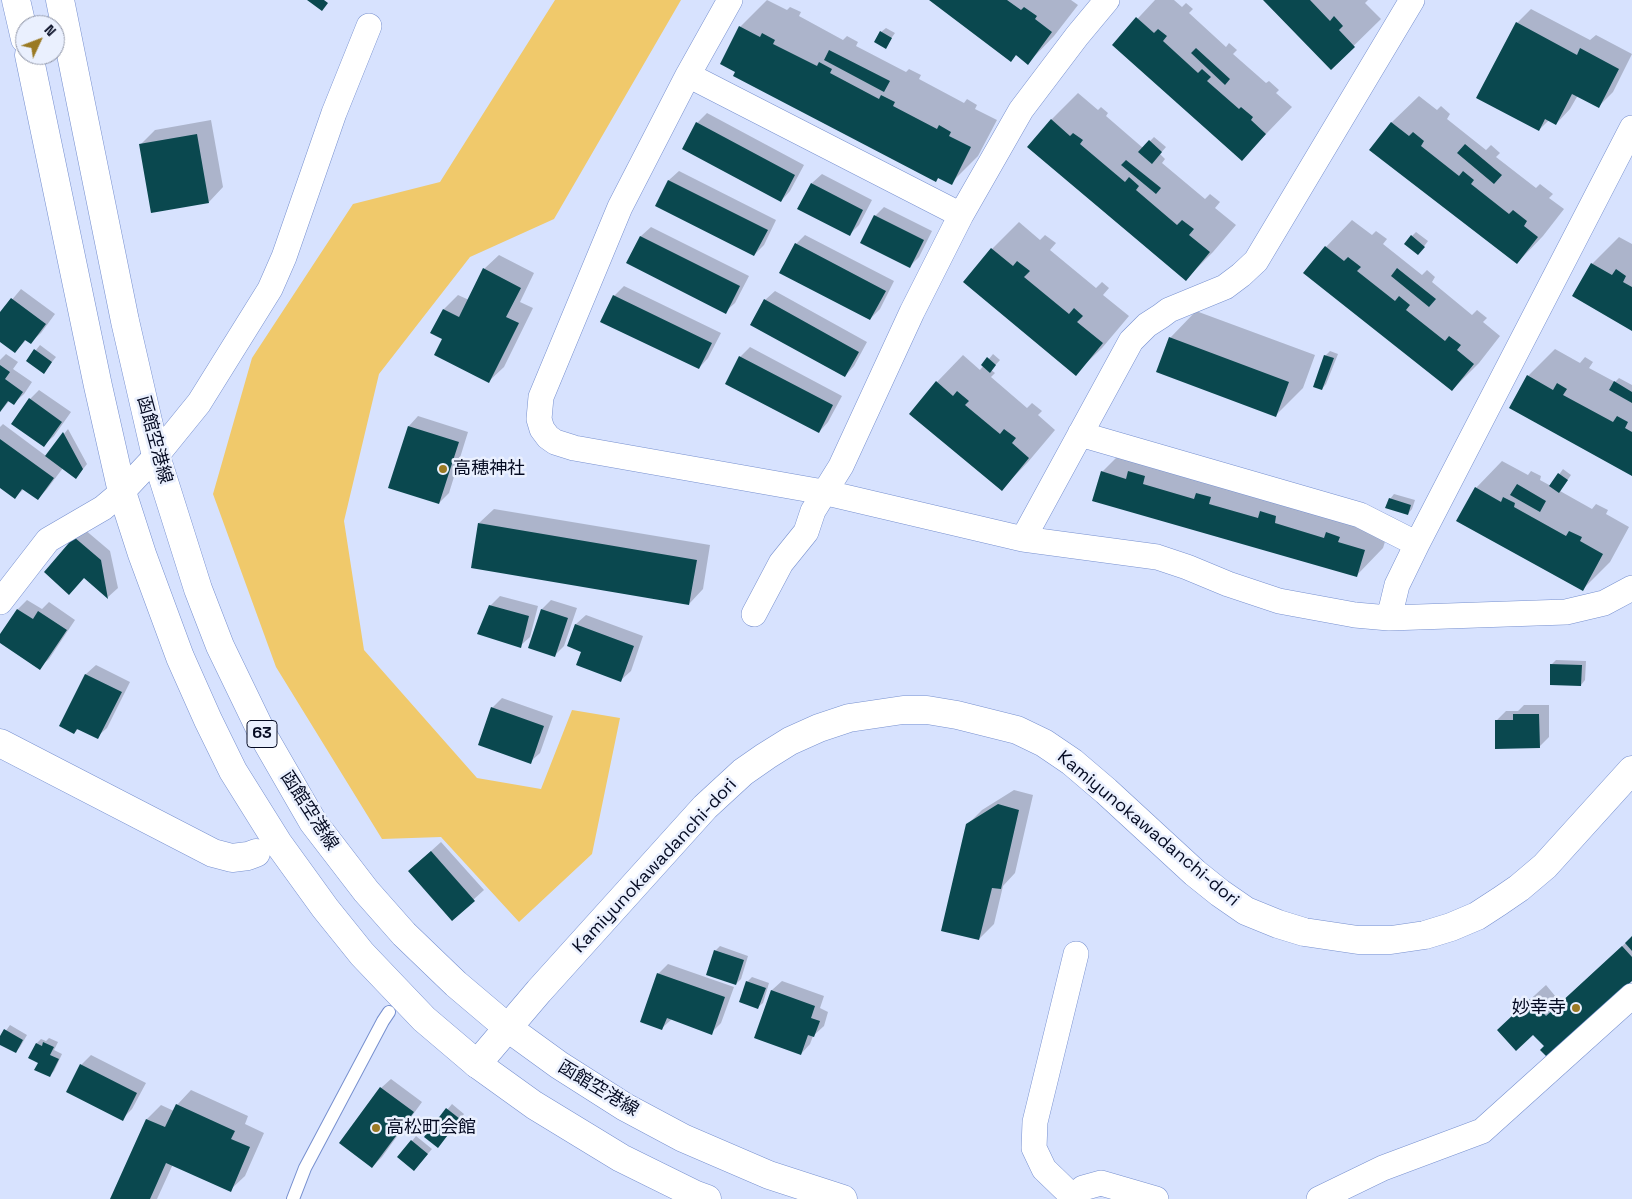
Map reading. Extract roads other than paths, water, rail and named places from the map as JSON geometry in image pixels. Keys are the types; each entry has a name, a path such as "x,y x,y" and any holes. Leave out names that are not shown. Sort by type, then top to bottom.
{"main road":[{"path":"16,0 19,15"},
{"name":"函館空港線","path":"60,0 125,321 156,456 198,589 220,646 264,737 313,822 366,892 404,934 456,984 508,1028 558,1065 625,1107 683,1138 769,1175 843,1199"},
{"name":"63","path":"31,65 122,492 142,554 180,657 208,720 234,771 278,843 325,908 362,954 424,1019 477,1064 534,1105 621,1158 707,1199"},
{"name":"Kamiyunokawadanchi-dori","path":"477,1064 545,984 699,814 743,772 790,741 819,728 850,718 903,710 927,710 965,716 1017,730 1044,743 1072,762 1196,873 1246,911 1304,932 1358,940 1391,940 1424,935 1477,916 1519,888 1545,866 1632,770"},
{"path":"0,743 213,853 232,858 256,853"}],"street":[{"path":"730,0 688,75 620,207 541,397 539,419 542,429 555,442 574,448 824,492 1023,539 1157,557 1279,601 1355,615 1388,618 1566,612 1604,603 1632,588"},
{"path":"754,614 781,563 806,532 813,511 841,466 912,312 961,215 1021,110 1076,36 1107,0"},
{"path":"1023,539 1131,341 1147,325 1169,310 1225,286 1256,261 1412,0"},
{"path":"0,602 48,540 103,508 122,492 156,456 199,403 270,290 284,257 334,113 369,26"},
{"path":"688,75 961,215"},
{"path":"1388,618 1397,585 1416,544 1632,128"},
{"path":"1080,434 1360,515 1416,544"},
{"path":"1076,954 1035,1122 1034,1148 1044,1169 1071,1198 1083,1188 1101,1183 1156,1199"},
{"path":"1320,1199 1383,1168 1482,1131 1632,996"}],"lane":[{"path":"293,1199 305,1168 389,1012"}],"place":[{"name":"高穂神社","path":"443,469"},
{"name":"妙幸寺","path":"1576,1008"},
{"name":"高松町会館","path":"376,1128"}]}
